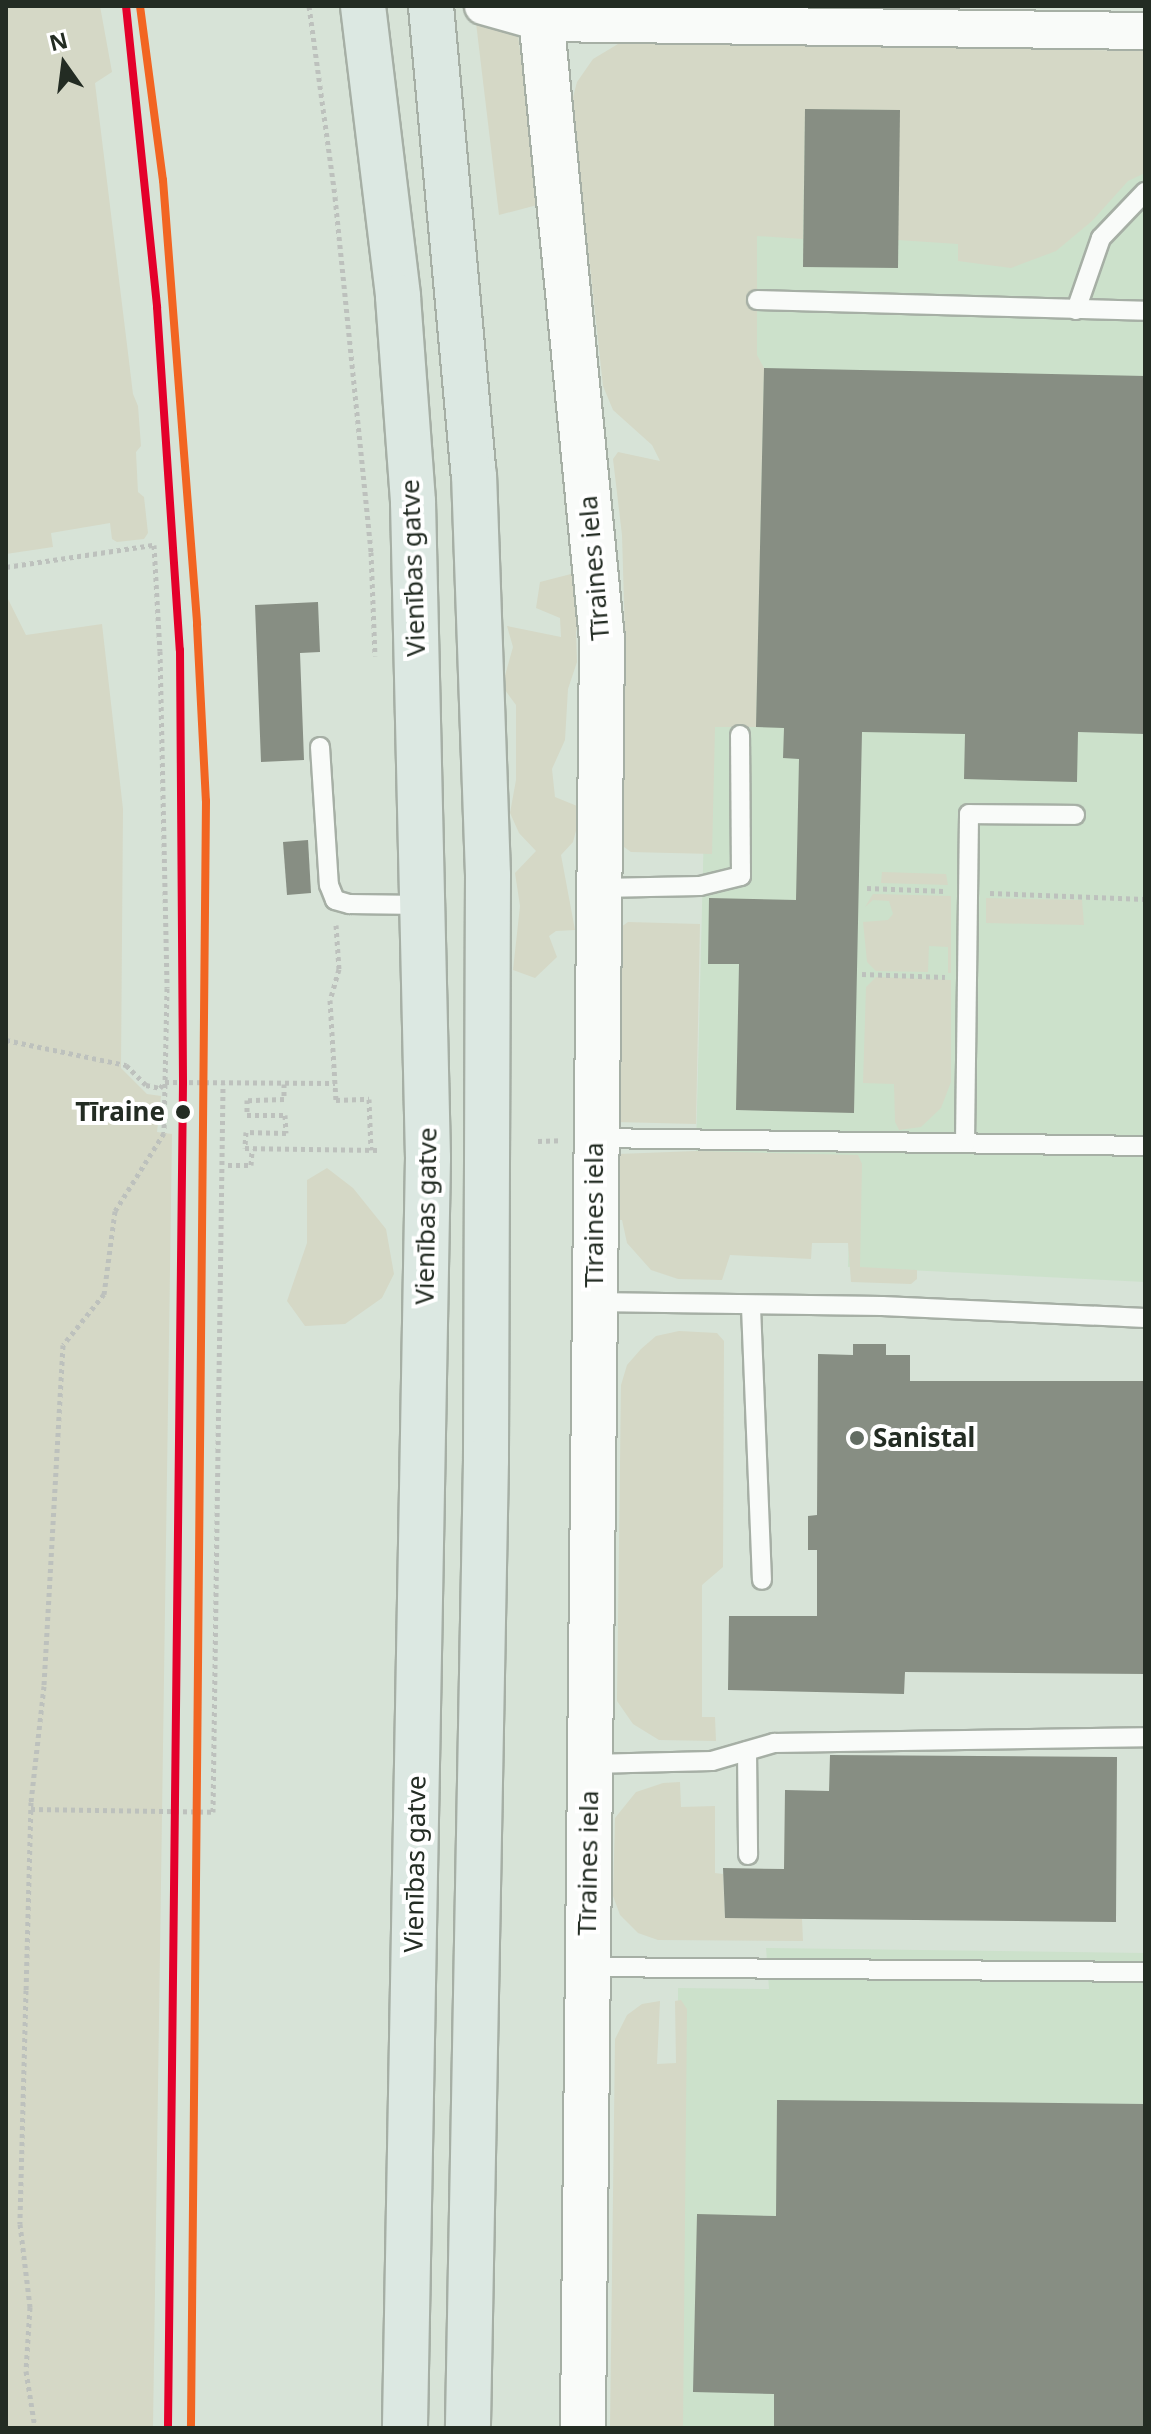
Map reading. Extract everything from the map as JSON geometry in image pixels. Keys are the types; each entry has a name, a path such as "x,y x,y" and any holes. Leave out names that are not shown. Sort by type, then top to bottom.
{"highway":[{"name":"Vienības gatve","path":"363,6 398,297 413,502 428,1158 405,2428"},
{"path":"431,6 474,474 488,860 486,1460 468,2428"}],"street":[{"path":"483,6 541,15 920,16 1145,31"},
{"name":"Tīraines iela","path":"541,15 602,639 594,1138 583,2428"}],"lane":[{"path":"1076,310 1101,238 1145,192"},
{"path":"757,300 1145,311"},
{"path":"597,888 700,886 741,876 740,735"},
{"path":"320,747 329,885 335,900 349,904 422,905"},
{"path":"965,1143 969,814 1075,815"},
{"path":"594,1138 1145,1146"},
{"path":"593,1302 751,1307 882,1306 1145,1318"},
{"path":"751,1307 762,1580"},
{"path":"589,1764 712,1761 774,1743 1145,1737"},
{"path":"747,1751 748,1855"},
{"path":"587,1967 1145,1972"}],"path":[{"path":"309,6 335,197 371,552 376,662"},
{"path":"6,567 154,545 160,651 167,988 164,1133 115,1211 104,1294 63,1345 44,1686 31,1809 20,2224 30,2307 26,2371 35,2428"},
{"path":"867,888 1145,899"},
{"path":"336,926 339,969 330,1000 336,1100 369,1099 371,1150"},
{"path":"862,974 967,977"},
{"path":"6,1040 126,1065 146,1085 160,1088 165,1082"},
{"path":"165,1082 335,1083"},
{"path":"31,1809 213,1812 223,1084"},
{"path":"284,1084 284,1099 247,1100 247,1115 285,1115 286,1133 246,1132 245,1148 379,1150"},
{"path":"538,1141 546,1140"},
{"path":"228,1165 251,1165 252,1149"}],"shaded area":[{"path":"6,6 100,6 112,72 95,83 133,394 138,406 141,446 136,452 138,492 144,497 148,533 144,539 117,542 112,539 110,523 51,533 53,547 6,554"},
{"path":"474,6 514,6 541,204 499,215"},
{"path":"618,44 1145,51 1145,173 1128,181 1092,221 1056,251 1011,268 958,261 958,244 898,240 899,110 805,109 803,239 757,236 757,355 764,368 756,727 715,727 712,854 631,852 617,842 626,670 622,535 613,459 618,452 660,461 652,445 613,410 603,386 572,101 577,82 593,59"},
{"path":"634,88 1145,101 1145,1282 848,1267 849,1235 694,1229 711,546"},
{"path":"571,574 583,604 576,632 577,662 568,689 565,740 552,769 555,797 582,808 573,842 561,855 575,930 556,931 549,936 557,957 535,978 513,970 520,906 515,873 536,851 519,833 510,813 516,780 516,705 502,686 513,647 507,626 561,637 560,618 536,608 540,582"},
{"path":"6,595 26,635 102,624 123,809 121,1068 147,1094 161,1096 157,1132 172,1134 153,2428 6,2428"},
{"path":"882,872 946,874 948,885 881,883"},
{"path":"873,894 951,896 951,973 948,973 948,947 929,946 928,972 876,971 867,962 863,922 888,920 893,914 889,901 873,900 865,907"},
{"path":"986,898 1082,900 1084,925 986,923"},
{"path":"628,922 700,924 696,1124 616,1122 617,930"},
{"path":"876,977 951,980 951,1082 941,1108 921,1127 899,1130 895,1122 894,1084 863,1083 866,987"},
{"path":"696,1151 858,1155 862,1164 860,1267 917,1270 917,1279 911,1284 851,1282 848,1243 812,1243 811,1259 730,1255 722,1280 678,1279 651,1270 627,1243 622,1220 613,1220 618,1154"},
{"path":"327,1168 353,1188 386,1229 394,1274 382,1298 345,1324 305,1326 287,1301 307,1243 307,1180"},
{"path":"679,1331 717,1333 724,1341 723,1567 702,1585 702,1717 715,1717 716,1741 659,1740 633,1724 617,1701 621,1385 627,1365 641,1349 656,1336"},
{"path":"680,1782 681,1807 715,1806 715,1873 723,1874 725,1918 802,1919 803,1941 658,1940 638,1933 620,1915 613,1896 615,1818 636,1792 663,1783"},
{"path":"766,1948 1145,1953 1145,2428 678,2428 678,1988 769,1989"},
{"path":"681,2000 687,2009 683,2428 610,2428 615,2039 627,2015 642,2004 660,2001 657,2064 676,2063 675,2001"}],"building":[{"path":"805,109 900,110 898,268 803,267"},
{"path":"764,368 1145,376 1145,734 1078,732 1077,782 964,779 965,734 862,732 854,1113 736,1110 739,964 708,964 709,898 796,900 799,759 783,758 784,728 756,727"},
{"path":"318,602 320,652 300,653 304,760 261,762 255,605"},
{"path":"308,840 311,893 287,895 283,842"},
{"path":"853,1344 886,1344 886,1355 910,1355 910,1381 1145,1381 1145,1674 905,1672 904,1694 728,1690 729,1616 817,1616 817,1550 808,1550 808,1516 817,1515 818,1354 853,1355"},
{"path":"830,1755 1117,1757 1116,1922 725,1918 723,1868 784,1869 785,1790 829,1791"},
{"path":"777,2100 1145,2104 1145,2428 774,2428 774,2394 693,2392 697,2214 776,2216"}],"transit line":[{"path":"126,6 157,307 180,650 183,1083 168,2428"},
{"path":"140,6 163,180 197,625 206,801 191,2428"}],"place":[{"name":"Tīraine","path":"183,1112"},
{"name":"Sanistal","path":"857,1438"}]}
